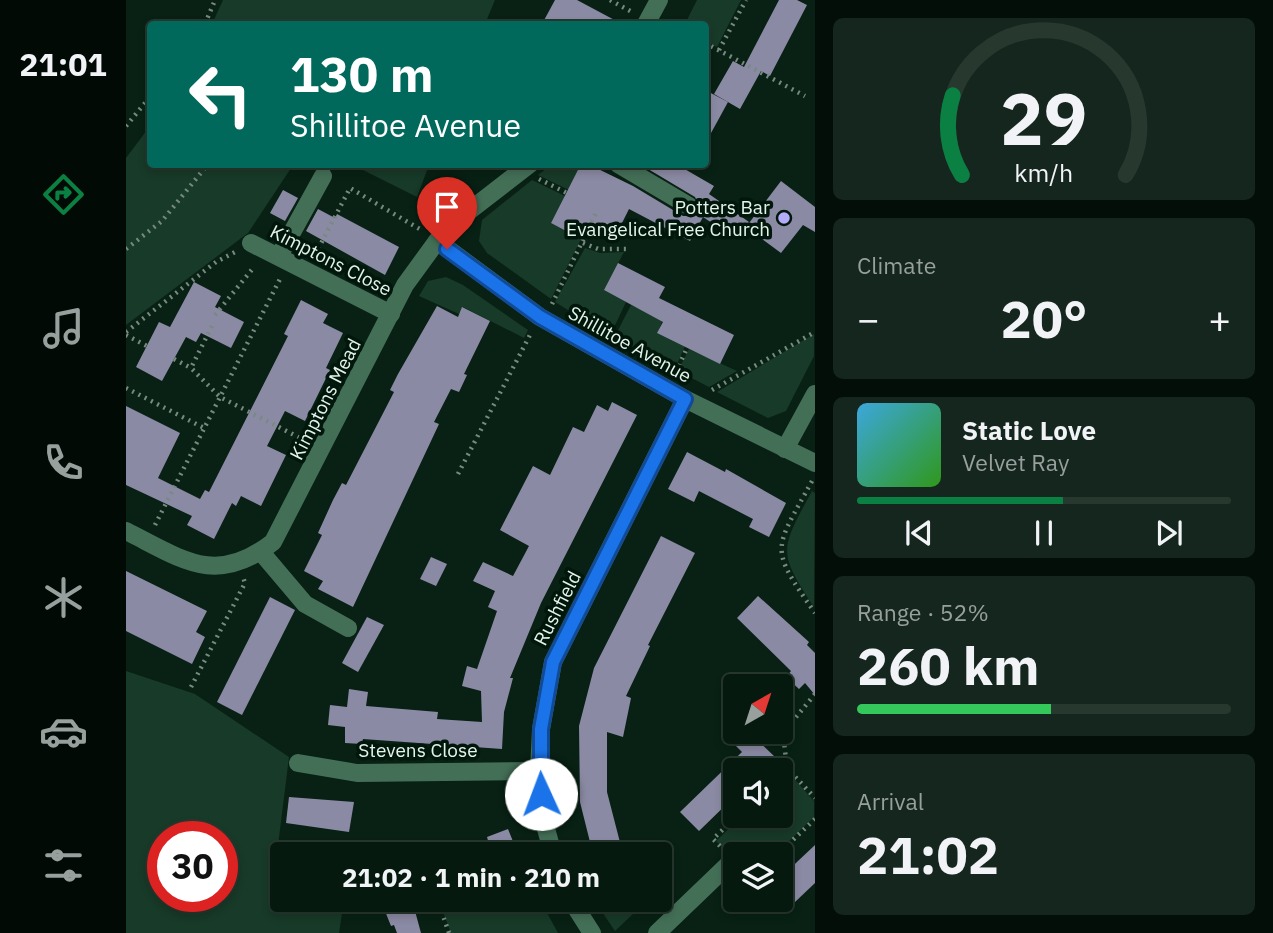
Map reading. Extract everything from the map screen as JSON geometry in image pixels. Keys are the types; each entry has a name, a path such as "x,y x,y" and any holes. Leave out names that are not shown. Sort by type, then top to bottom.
{"street":[{"path":"648,21 659,0"},
{"name":"Kimptons Mead","path":"126,531 199,566 240,563 273,542 283,528 405,285 437,242 482,198 525,168"},
{"path":"625,168 689,206"},
{"path":"279,256 323,176"},
{"name":"Shillitoe Avenue","path":"437,242 541,318 667,389 814,463"},
{"name":"Kimptons Close","path":"251,243 391,314"},
{"path":"785,449 814,394"},
{"name":"Rushfield","path":"549,842 543,818 539,771 541,729 553,662 688,400"},
{"path":"261,552 305,604 348,628"},
{"name":"Stevens Close","path":"298,763 357,773 539,771"},
{"path":"657,933 723,870"},
{"path":"579,912 592,933"}],"path":[{"path":"206,21 215,0"},
{"path":"719,50 746,0"},
{"path":"709,45 805,96"},
{"path":"126,126 147,101"},
{"path":"126,249 162,221 205,168"},
{"path":"528,168 567,193"},
{"path":"307,270 350,188 411,222"},
{"path":"458,474 583,243 596,213"},
{"path":"147,346 126,334 216,262 251,243"},
{"path":"583,243 598,249 626,249"},
{"path":"215,315 279,256"},
{"path":"147,542 220,397 279,256"},
{"path":"191,369 212,326"},
{"path":"688,400 814,332"},
{"path":"667,389 687,348"},
{"path":"174,359 191,369 220,397 323,450"},
{"path":"126,388 204,428"},
{"path":"814,477 779,543 784,568 814,613"},
{"path":"191,687 245,583 240,563"},
{"path":"786,758 783,733 814,694"},
{"path":"793,775 814,798"},
{"path":"790,842 814,819"},
{"path":"723,850 713,839 724,828"},
{"path":"442,912 449,933"}],"green space":[{"path":"223,0 495,0 486,21 213,21"},
{"path":"697,0 741,0 717,47 709,43 709,21 686,21"},
{"path":"147,130 147,168 291,168 248,233 126,325 126,158"},
{"path":"359,168 428,168 417,197"},
{"path":"547,168 580,168 569,190 538,175"},
{"path":"532,180 565,196 551,223 581,239 551,299 487,253 479,241 482,220"},
{"path":"585,248 600,253 624,252 604,290 626,302 610,336 555,302"},
{"path":"446,277 463,285 528,330 524,338 463,307 459,314 419,296 428,281"},
{"path":"631,305 663,319 658,333 685,346 675,369 614,338"},
{"path":"814,334 814,356 786,411 768,418 717,392"},
{"path":"689,349 737,371 709,387 678,371"},
{"path":"812,491 815,493 814,607 794,574 787,550 794,526"},
{"path":"126,671 195,694 289,757 278,842 270,842 270,912 342,912 339,933 126,933"},
{"path":"793,777 814,801 814,817 788,842 723,842 723,848 716,841 730,828 793,828"},
{"path":"443,912 547,912 558,933 451,933"},
{"path":"602,912 634,912 634,913 615,931"}],"building":[{"path":"555,0 577,0 616,21 544,21"},
{"path":"779,0 797,0 807,5 770,76 761,71 740,109 714,94 733,61 744,67"},
{"path":"709,92 728,102 709,137"},
{"path":"579,168 596,168 683,216 694,216 700,207 695,197 646,168 683,168 714,186 709,194 749,222 736,239 703,217 690,241 629,209 615,237 588,223 581,239 551,223"},
{"name":"Potters Bar Evangelical Free Church","path":"781,181 815,207 815,232 803,225 781,253 746,227"},
{"path":"283,190 298,198 285,221 270,213"},
{"path":"318,209 335,218 337,214 399,247 385,275 306,231"},
{"path":"618,263 665,287 659,298 734,335 720,364 657,333 663,322 604,290"},
{"path":"194,282 221,296 215,307 244,322 231,348 201,333 196,342 186,337 162,381 136,367 159,322 170,327"},
{"path":"301,300 328,314 323,323 343,333 326,368 330,370 305,421 285,411 267,446 286,455 261,506 241,496 236,506 232,503 214,539 187,525 192,516 126,485 126,406 180,433 158,478 200,499 205,490 209,492 288,336 284,334"},
{"path":"437,306 458,317 462,307 490,321 464,374 467,375 459,392 451,389 434,422 439,424 353,607 318,589 323,581 304,571 322,535 318,533 333,500 342,483 346,485 394,392 390,390 398,374"},
{"path":"612,402 637,415 541,603 510,678 513,678 504,712 502,749 363,739 362,744 345,743 345,727 328,725 330,705 347,707 349,689 368,692 366,706 438,712 437,719 482,722 481,691 462,686 467,666 477,669 497,611 488,607 495,591 473,581 483,562 513,576 529,546 500,530 533,466 550,475 573,427 584,432 597,405 608,411"},
{"path":"687,452 725,472 726,469 786,503 769,537 749,527 753,519 699,491 694,502 668,489"},
{"path":"661,536 695,553 648,645 650,646 626,696 631,698 623,737 607,732 607,792 620,842 590,842 580,802 579,726 594,668"},
{"path":"431,557 447,564 436,586 420,579"},
{"path":"126,571 207,611 196,632 205,637 192,664 126,631"},
{"path":"758,596 809,642 807,645 815,653 815,695 805,683 799,689 793,683 793,674 788,674 791,671 737,618"},
{"path":"270,597 295,610 242,715 217,702"},
{"path":"367,617 384,625 358,672 342,663"},
{"path":"734,744 761,744 775,757 736,758 742,752"},
{"path":"723,770 723,808 699,831 680,812"},
{"path":"289,797 354,802 349,832 286,823"},
{"path":"508,829 513,842 488,842 487,837"},
{"path":"815,845 815,883 795,902 793,900 793,866"},
{"path":"385,912 415,912 421,933 397,933 394,925 391,926"}],"place":[{"name":"Potters Bar Evangelical Free Church","path":"784,218"}],"route":[{"path":"447,249 540,317 685,399 553,662 541,729 541,794"}]}
